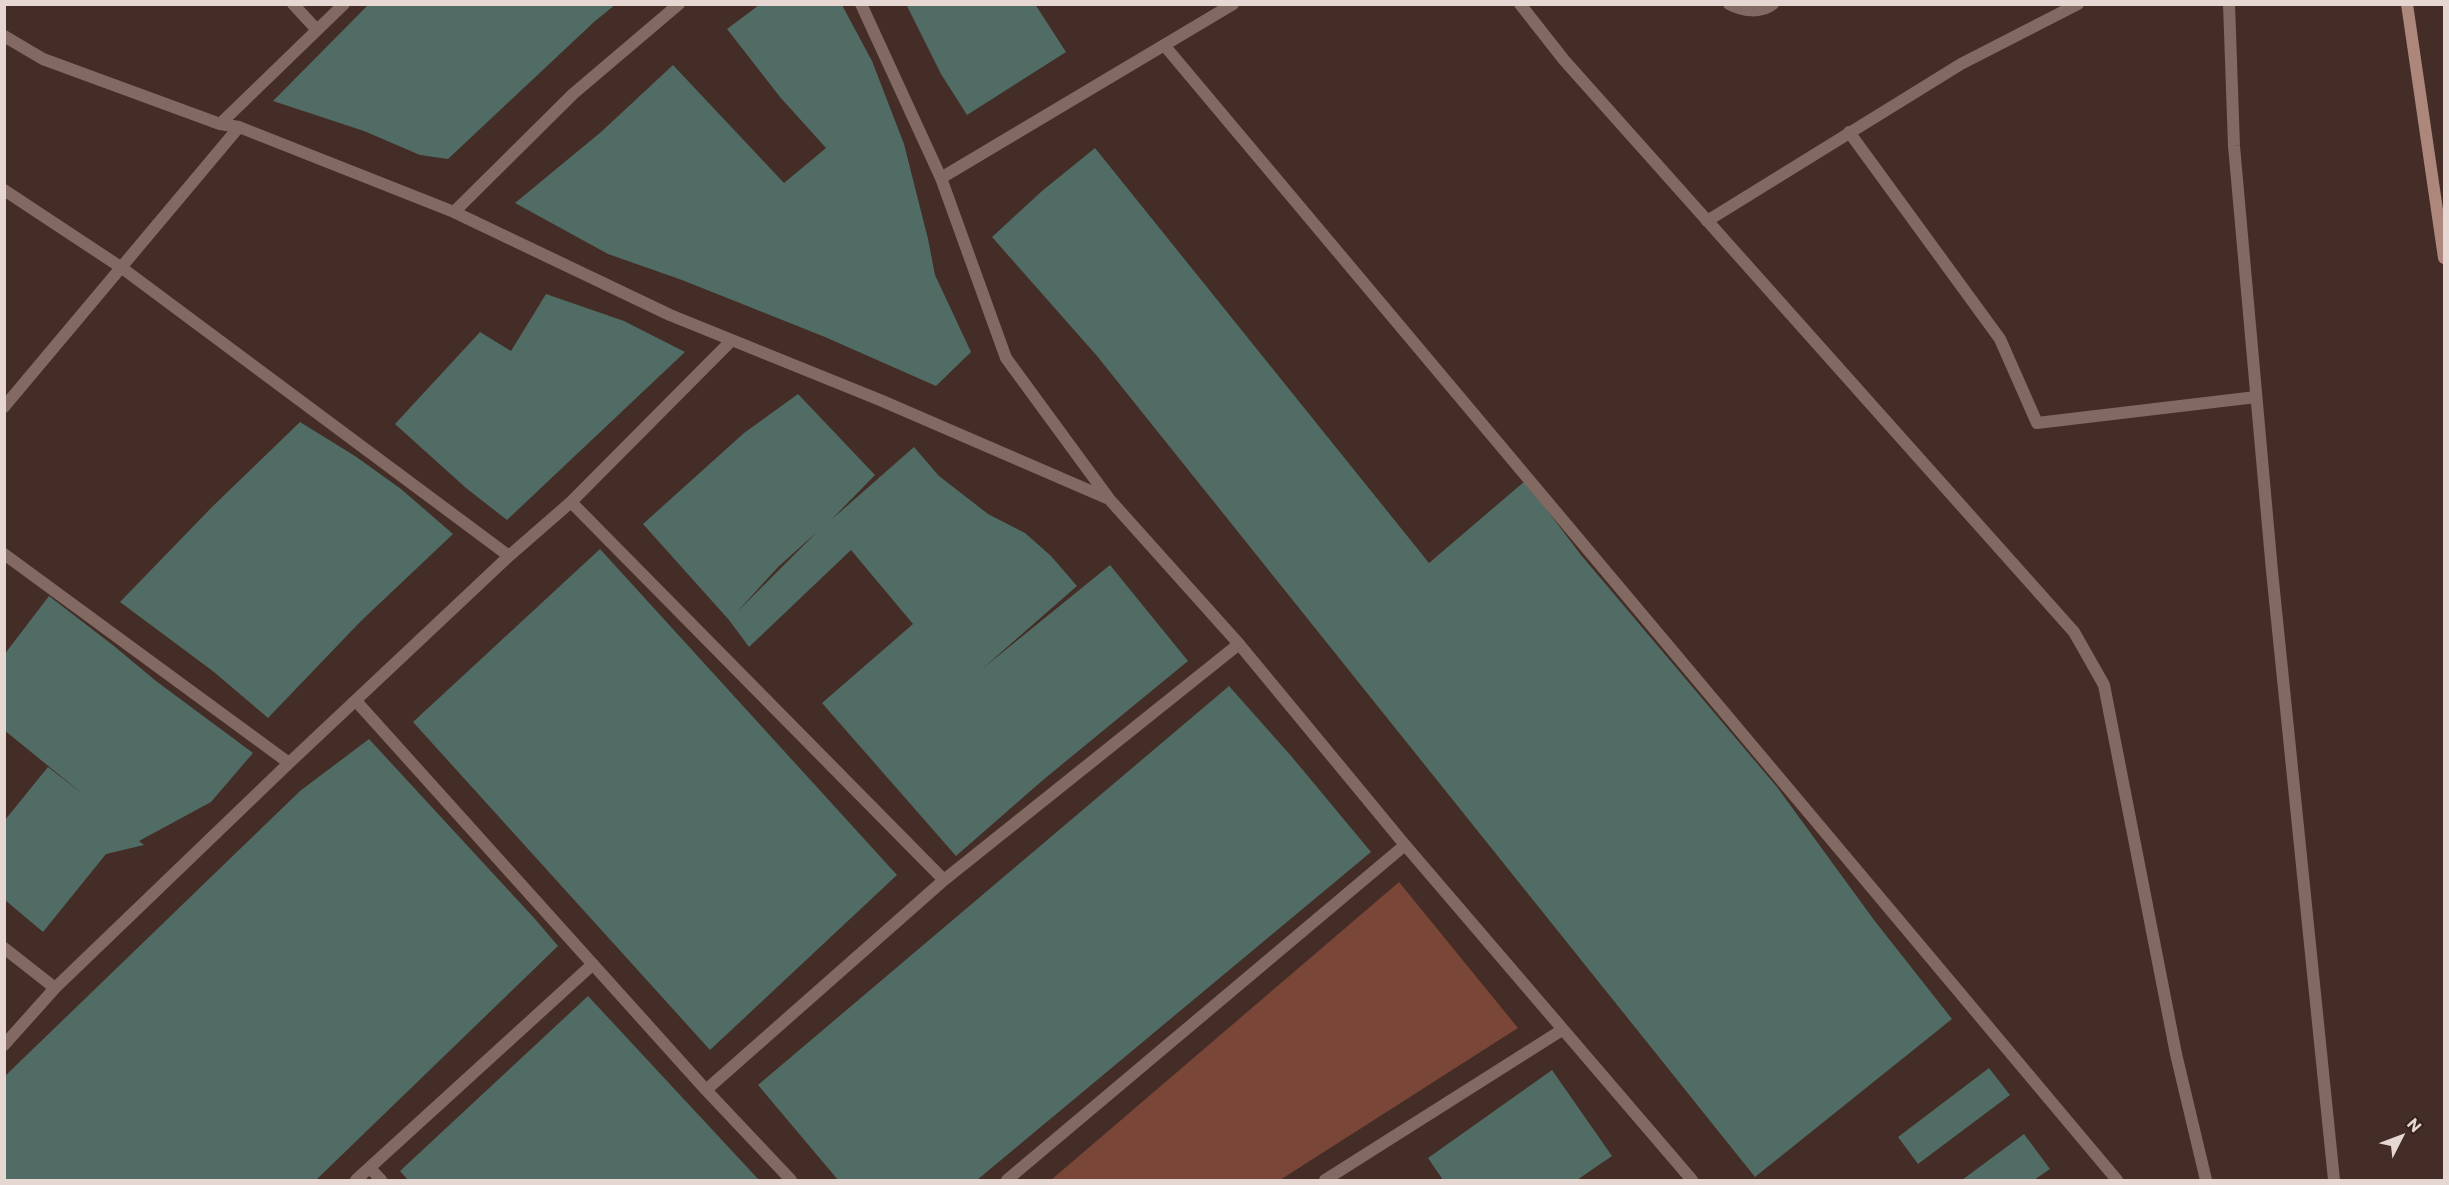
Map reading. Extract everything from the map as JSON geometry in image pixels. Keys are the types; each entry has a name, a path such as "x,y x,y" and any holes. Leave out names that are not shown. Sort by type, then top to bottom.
{"main road":[{"path":"2406,4 2445,258"}],"street":[{"path":"293,4 317,30"},
{"path":"220,124 344,4"},
{"path":"454,212 573,94 679,4"},
{"path":"861,4 941,178 1005,358 1110,500 1239,644 1405,845 1692,1180"},
{"path":"941,178 1233,4"},
{"path":"1520,4 1564,60 2074,632 2104,685 2176,1054 2206,1180"},
{"path":"1730,4 1741,11 1768,9 1773,4"},
{"path":"1707,221 1961,64 2078,4"},
{"path":"2229,4 2234,146 2256,397 2334,1180"},
{"path":"4,36 43,59 220,124 239,127 454,212 670,315 880,400 1110,500"},
{"path":"1164,45 2117,1180"},
{"path":"4,407 239,127"},
{"path":"1849,132 2001,339 2037,423 2256,397"},
{"path":"4,190 122,268 509,556"},
{"path":"4,1045 55,988 288,764 509,556 571,502 731,341"},
{"path":"571,502 944,880"},
{"path":"4,554 288,764"},
{"path":"706,1090 944,880 1239,644"},
{"path":"356,701 706,1090 791,1180"},
{"path":"1007,1180 1405,845"},
{"path":"4,948 55,988"},
{"path":"356,1180 593,964"},
{"path":"1325,1180 1562,1030"},
{"path":"369,1168 381,1180"}],"shaded area":[{"path":"1399,882 1518,1028 1280,1180 1051,1180"}],"building":[{"path":"369,4 616,4 448,159 420,155 364,131 273,101"},
{"path":"906,4 1035,4 1066,52 967,115 941,74"},
{"path":"759,5 842,5 872,61 904,144 935,275 971,352 936,386 825,337 682,280 608,254 515,203 601,132 673,65 784,183 826,148 780,97 727,29"},
{"path":"1095,148 1429,563 1525,481 1581,555 1777,787 1874,920 1952,1019 1755,1177 1097,356 992,237 1042,191"},
{"path":"546,294 624,321 685,352 507,520 466,488 395,424 480,332 511,351"},
{"path":"798,394 875,475 831,520 914,447 939,476 988,514 1025,533 1051,556 1077,586 982,669 1110,565 1188,661 1043,780 956,856 822,703 913,624 851,550 749,647 729,620 643,524 744,433","holes":["818,531 737,612 778,567"]},
{"path":"300,422 355,456 401,489 453,534 360,622 268,718 214,672 120,602 213,506"},
{"path":"600,549 897,875 710,1050 413,722"},
{"path":"49,596 156,681 253,753 211,802 139,841 144,845 106,854 43,932 5,900 5,820 48,767 84,795 4,730 4,655"},
{"path":"1229,686 1371,852 977,1180 838,1180 758,1085"},
{"path":"369,739 558,946 316,1180 4,1180 4,1077 300,791"},
{"path":"588,996 759,1180 408,1180 400,1171"},
{"path":"1989,1068 2010,1095 1918,1164 1898,1137"},
{"path":"1552,1070 1612,1156 1577,1180 1443,1180 1428,1158"},
{"path":"2024,1134 2050,1169 2034,1180 1962,1180"}]}
